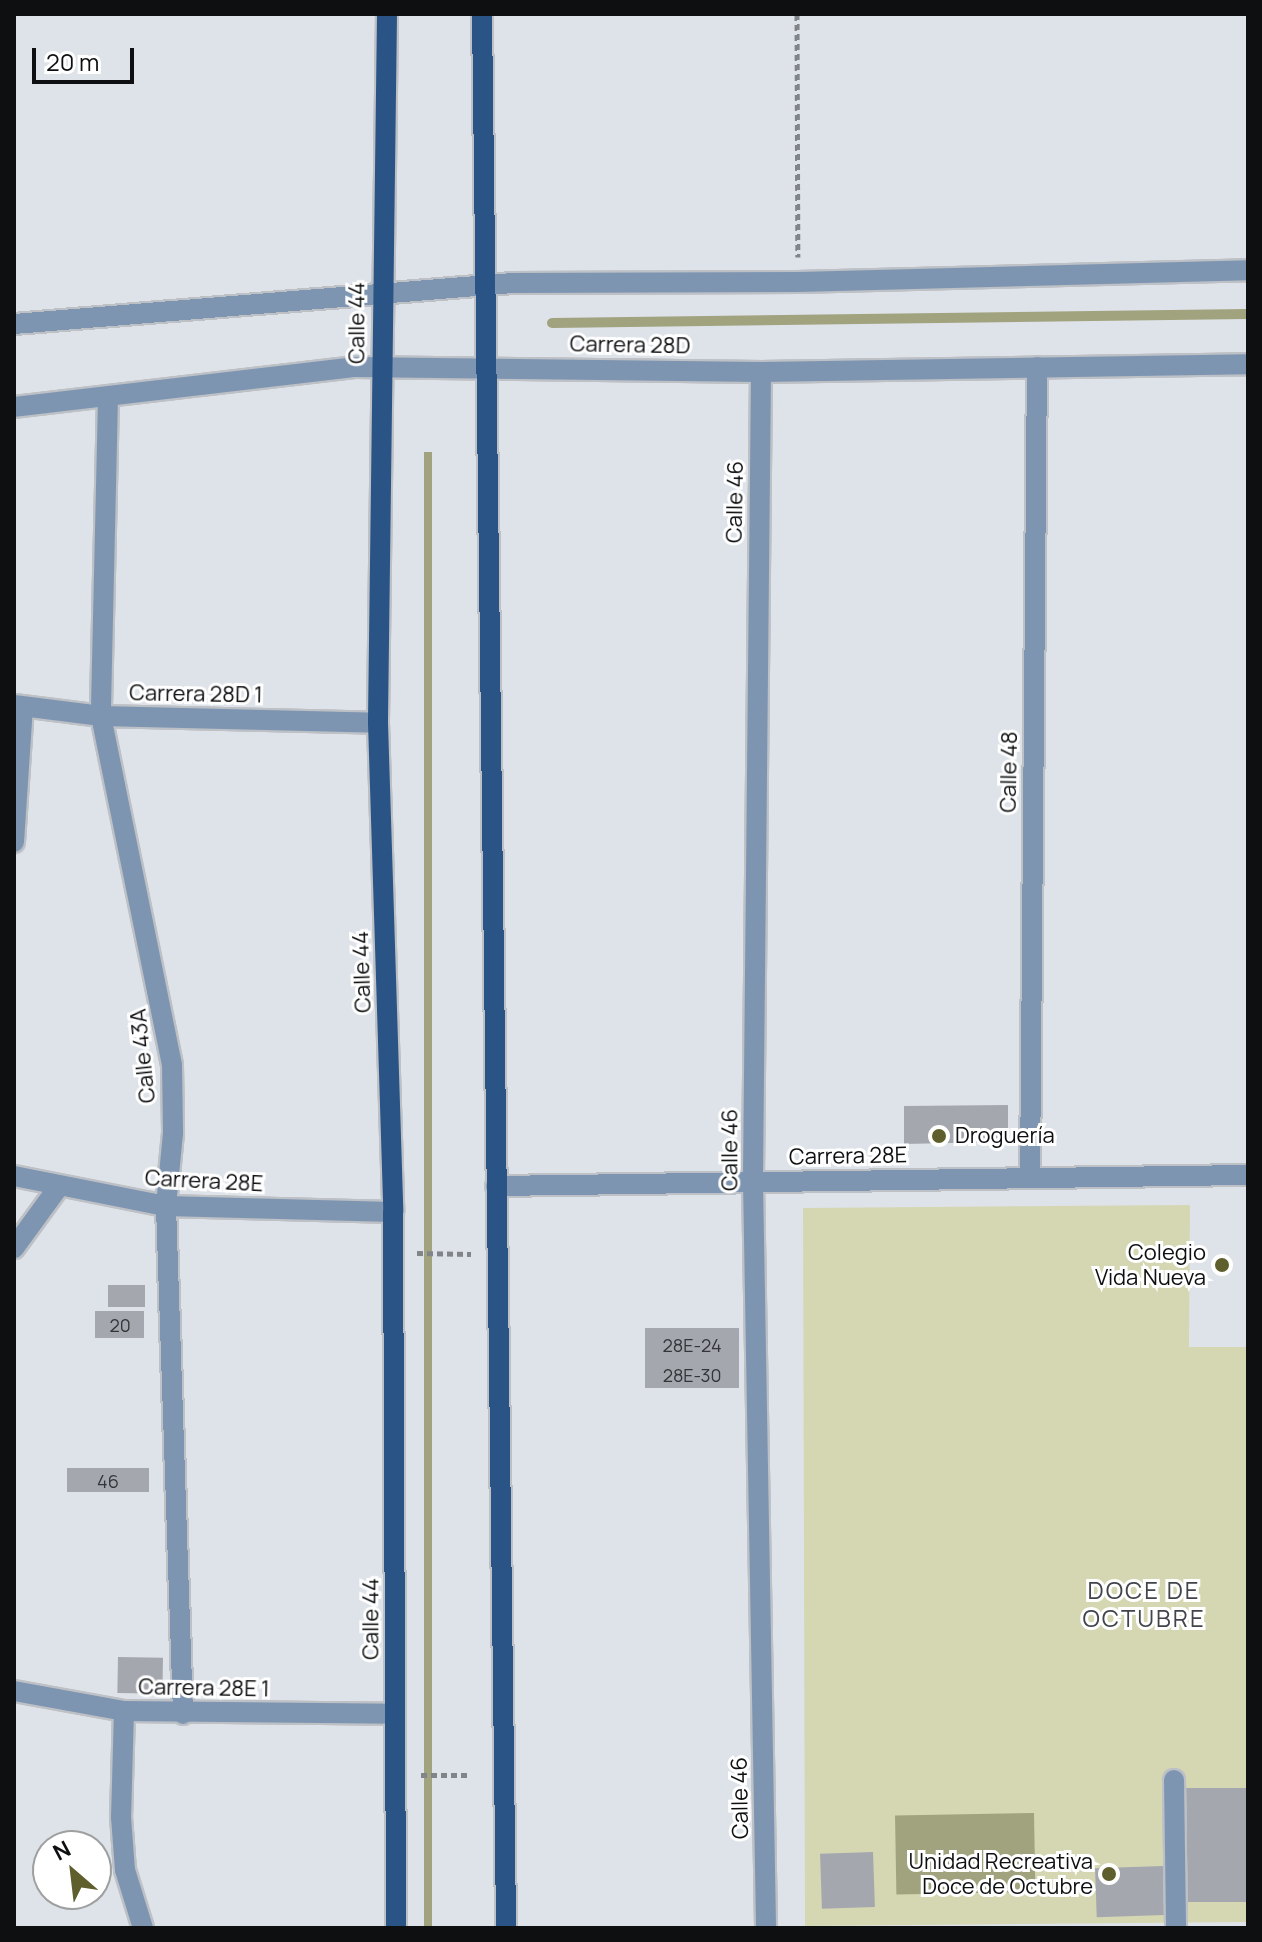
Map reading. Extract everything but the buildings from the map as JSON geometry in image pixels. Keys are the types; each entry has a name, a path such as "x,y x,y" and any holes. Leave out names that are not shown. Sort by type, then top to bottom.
{"main road":[{"name":"Calle 44","path":"387,14 378,723 393,1212 396,1928"},
{"path":"482,14 489,366 506,1928"}],"street":[{"path":"14,324 382,291 486,286 798,282 1248,270"},
{"name":"Carrera 28D","path":"14,407 381,367 489,366 761,372 1248,364"},
{"name":"Calle 48","path":"1030,1178 1037,367"},
{"name":"Calle 46","path":"761,372 753,1181 766,1928"},
{"name":"Calle 43A","path":"108,398 101,716 172,1066 173,1133 166,1206 183,1714"},
{"path":"14,842 18,706"},
{"name":"Carrera 28D 1","path":"18,706 101,716 378,723"},
{"name":"Carrera 28E","path":"496,1186 1248,1175"},
{"name":"Carrera 28E","path":"14,1176 57,1189 166,1206 393,1212"},
{"path":"14,1248 57,1189"},
{"name":"Carrera 28E 1","path":"14,1691 124,1711 395,1714"},
{"path":"124,1711 123,1844 143,1928"},
{"path":"1174,1780 1176,1928"}],"path":[{"path":"797,14 798,282"},
{"path":"424,1253 459,1254"},
{"path":"420,1775 471,1775"}],"shaded area":[{"path":"424,452 432,452 432,1928 424,1928"},
{"path":"1190,1205 1189,1347 1248,1347 1248,1922 805,1926 803,1208"},
{"path":"1034,1813 1035,1892 896,1894 895,1815"}],"waterway":[{"path":"552,323 1248,314"}],"place":[{"name":"Droguería","path":"939,1136"},
{"name":"Colegio Vida Nueva","path":"1222,1265"},
{"name":"Unidad Recreativa Doce de Octubre","path":"1109,1874"}],"district":[{"name":"DOCE DE OCTUBRE","path":"1144,1604"}]}
